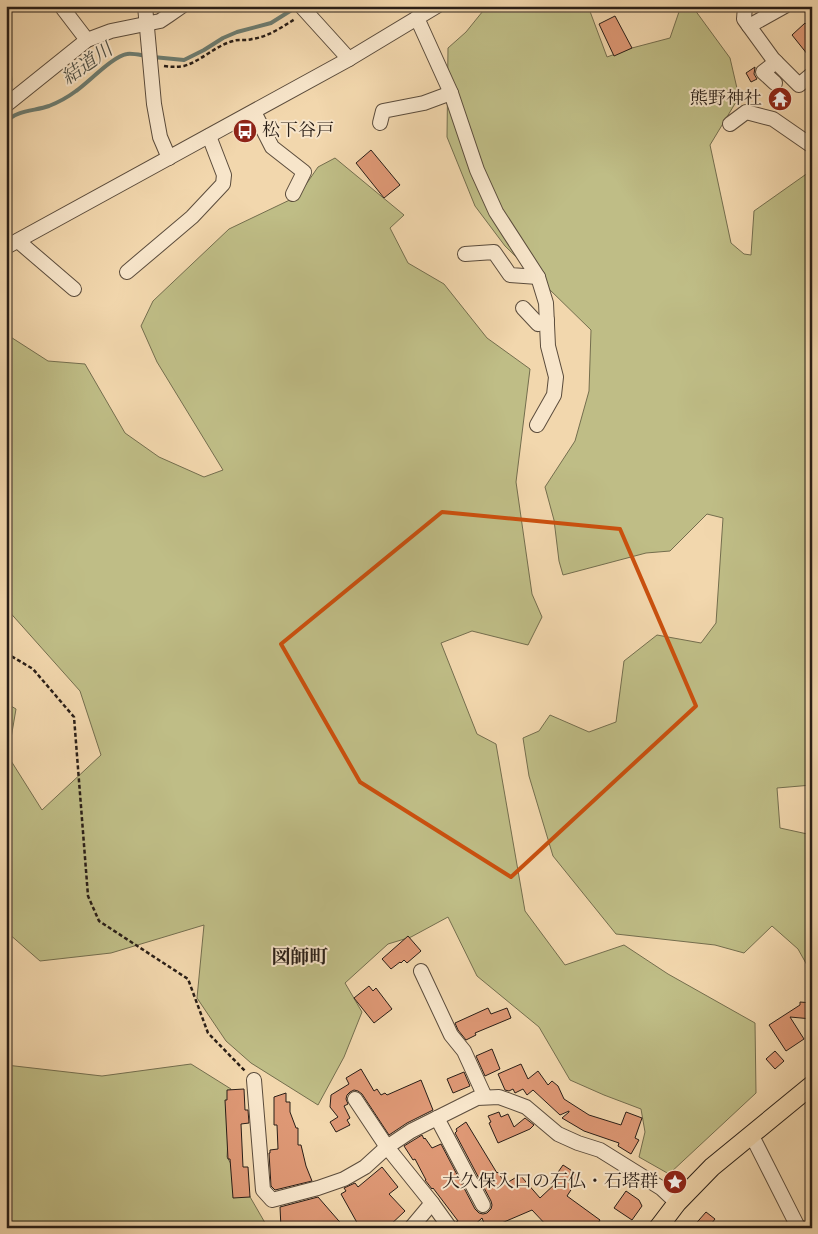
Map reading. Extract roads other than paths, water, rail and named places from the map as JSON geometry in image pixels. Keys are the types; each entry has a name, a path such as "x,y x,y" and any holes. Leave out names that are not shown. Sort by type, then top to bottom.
{"main road":[{"path":"658,1228 677,1203 712,1167 751,1134 810,1091"}],"street":[{"path":"61,6 87,40"},
{"path":"145,6 157,122 160,137 169,158"},
{"path":"6,105 87,40 111,31 160,20 182,6"},
{"path":"74,289 12,244 349,60 437,6"},
{"path":"746,6 744,19 776,62 798,85 812,74"},
{"path":"749,26 785,6"},
{"path":"304,10 349,60"},
{"path":"418,18 451,93 477,170 496,212 538,277 546,303 550,320 548,346 556,377 554,396 538,425"},
{"path":"774,83 763,72 776,62"},
{"path":"380,123 383,111 424,103 451,93"},
{"path":"254,112 272,147 304,172 293,194"},
{"path":"730,124 746,112 774,119 812,146"},
{"path":"127,272 192,217 223,184 224,175 209,136"},
{"path":"465,254 494,252 510,275 538,277"},
{"path":"523,308 538,324 550,320"},
{"path":"421,971 451,1036 464,1051 485,1097"},
{"path":"254,1080 262,1190 272,1200 344,1179 364,1167 387,1147 411,1131 477,1098 499,1097 526,1107 558,1134 600,1150 661,1188 677,1203"},
{"path":"355,1099 387,1147 450,1228"},
{"path":"437,1118 483,1205"},
{"path":"751,1134 800,1228"},
{"path":"411,1228 432,1203"}],"waterway":[{"name":"結道川","path":"153,57 184,60 237,32 271,23 298,6"},
{"name":"結道川","path":"6,122 15,115 49,106 63,99 121,56 127,54 146,56"}],"place":[{"name":"熊野神社","path":"780,99"},
{"name":"松下谷戸","path":"245,131"},
{"name":"大久保入口の石仏・石塔群","path":"675,1182"}],"district":[{"name":"図師町","path":"300,958"}]}
